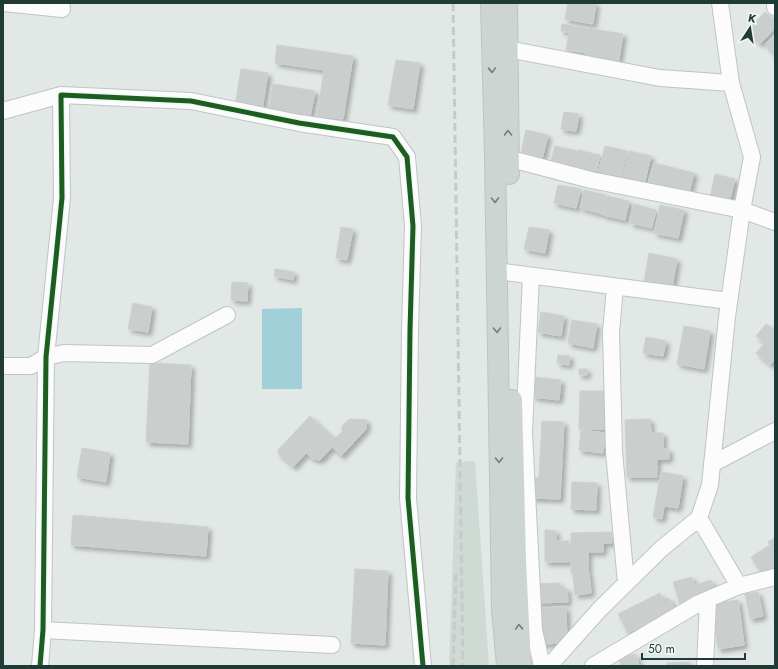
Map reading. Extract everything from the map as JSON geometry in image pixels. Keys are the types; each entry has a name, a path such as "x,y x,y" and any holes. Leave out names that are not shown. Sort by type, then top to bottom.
{"main road":[{"path":"491,3 499,47 502,156 502,610 507,666"},
{"path":"499,47 507,3"},
{"path":"503,272 521,666"}],"street":[{"path":"3,3 62,9 61,3"},
{"path":"549,666 600,608 661,549 699,518 710,485 729,301 742,210 752,157 731,83 720,3"},
{"path":"499,47 660,78 731,83"},
{"path":"40,666 43,630 46,357 62,198 61,95"},
{"path":"3,111 61,95 191,101 300,123 393,137 407,157 413,226 408,498 423,666"},
{"path":"502,156 591,180 742,210 775,222"},
{"path":"503,272 729,301"},
{"path":"531,276 524,433 534,630 542,666"},
{"path":"615,286 611,332 614,452 626,583"},
{"path":"3,366 31,366 46,357 64,353 152,355 227,315"},
{"path":"712,464 775,431"},
{"path":"699,518 739,586"},
{"path":"593,666 699,603 708,601 739,586 775,577"},
{"path":"705,666 708,601"},
{"path":"43,630 332,645"}],"shaded area":[{"path":"475,461 489,666 449,666 456,462"}],"water":[{"path":"302,308 302,389 262,389 262,309"}],"building":[{"path":"568,3 596,3 593,24 565,19"},
{"path":"765,12 775,21 775,28 760,44 747,32"},
{"path":"562,24 623,34 618,65 586,60 587,53 566,50 569,32 561,31"},
{"path":"775,34 775,55 765,45"},
{"path":"277,45 353,56 343,119 317,116 324,70 275,63"},
{"path":"396,60 420,63 413,109 388,105"},
{"path":"241,69 268,73 262,110 235,106"},
{"path":"273,84 315,91 310,117 269,110"},
{"path":"564,112 579,114 576,131 561,129"},
{"path":"526,130 548,135 541,163 520,158"},
{"path":"555,146 577,151 572,169 550,164"},
{"path":"605,146 627,151 620,180 598,174"},
{"path":"578,150 600,155 596,174 574,169"},
{"path":"629,151 651,156 644,185 622,180"},
{"path":"654,163 694,173 688,197 647,186"},
{"path":"715,174 735,179 729,203 710,198"},
{"path":"558,185 581,189 576,208 554,203"},
{"path":"584,190 606,195 602,214 580,208"},
{"path":"607,196 629,201 625,220 603,215"},
{"path":"634,204 656,210 652,228 630,223"},
{"path":"660,205 684,210 678,238 654,233"},
{"path":"341,227 353,229 347,260 336,258"},
{"path":"529,227 549,230 545,253 524,249"},
{"path":"649,253 677,259 672,288 644,282"},
{"path":"275,269 294,272 293,280 274,276"},
{"path":"232,282 248,283 247,301 231,300"},
{"path":"133,303 152,307 148,332 128,329"},
{"path":"541,312 564,316 561,336 538,332"},
{"path":"572,320 597,324 593,348 568,343"},
{"path":"766,324 775,331 775,359 770,365 756,353 765,343 756,336"},
{"path":"684,326 710,331 704,369 677,364"},
{"path":"646,337 666,341 663,356 643,353"},
{"path":"558,355 570,356 569,365 557,363"},
{"path":"150,363 191,365 188,444 146,442"},
{"path":"579,369 587,369 587,375 579,375"},
{"path":"535,377 561,380 559,400 533,397"},
{"path":"580,391 606,391 606,429 579,429"},
{"path":"310,416 334,439 342,432 342,426 349,419 367,420 366,429 341,456 332,447 320,460 313,459 306,453 293,467 278,453 278,450"},
{"path":"650,419 651,433 663,433 663,449 669,449 669,459 657,459 657,477 627,477 625,420"},
{"path":"542,421 564,422 560,499 532,498 533,478 539,478"},
{"path":"581,430 605,433 603,453 579,450"},
{"path":"82,448 110,453 106,482 77,477"},
{"path":"661,472 683,476 678,508 664,506 662,519 653,517"},
{"path":"572,482 597,483 596,510 571,509"},
{"path":"73,515 208,527 206,556 71,545"},
{"path":"545,530 556,531 556,541 569,541 569,562 545,562"},
{"path":"612,532 612,543 603,543 603,552 588,552 588,573 571,573 571,533"},
{"path":"775,537 775,570 764,577 751,557 770,545 768,542"},
{"path":"355,569 388,571 385,645 351,643"},
{"path":"589,573 591,593 575,595 573,574"},
{"path":"692,577 698,599 680,604 673,582"},
{"path":"711,580 715,593 700,598 695,585"},
{"path":"560,583 560,589 567,588 568,602 536,603 535,584"},
{"path":"758,592 763,616 750,619 745,594"},
{"path":"660,593 663,600 669,598 675,610 628,633 618,614"},
{"path":"738,600 744,645 718,649 711,604"},
{"path":"566,607 567,643 539,644 538,608"},
{"path":"636,654 639,666 621,666 619,658"},
{"path":"689,662 689,666 667,666 667,663"}],"railway":[{"path":"453,3 463,666"},
{"path":"453,666 456,572"}],"cycle path":[{"path":"40,666 43,630 46,357 62,198 61,95 191,101 299,123 393,137 407,157 413,226 408,498 423,666"}]}
